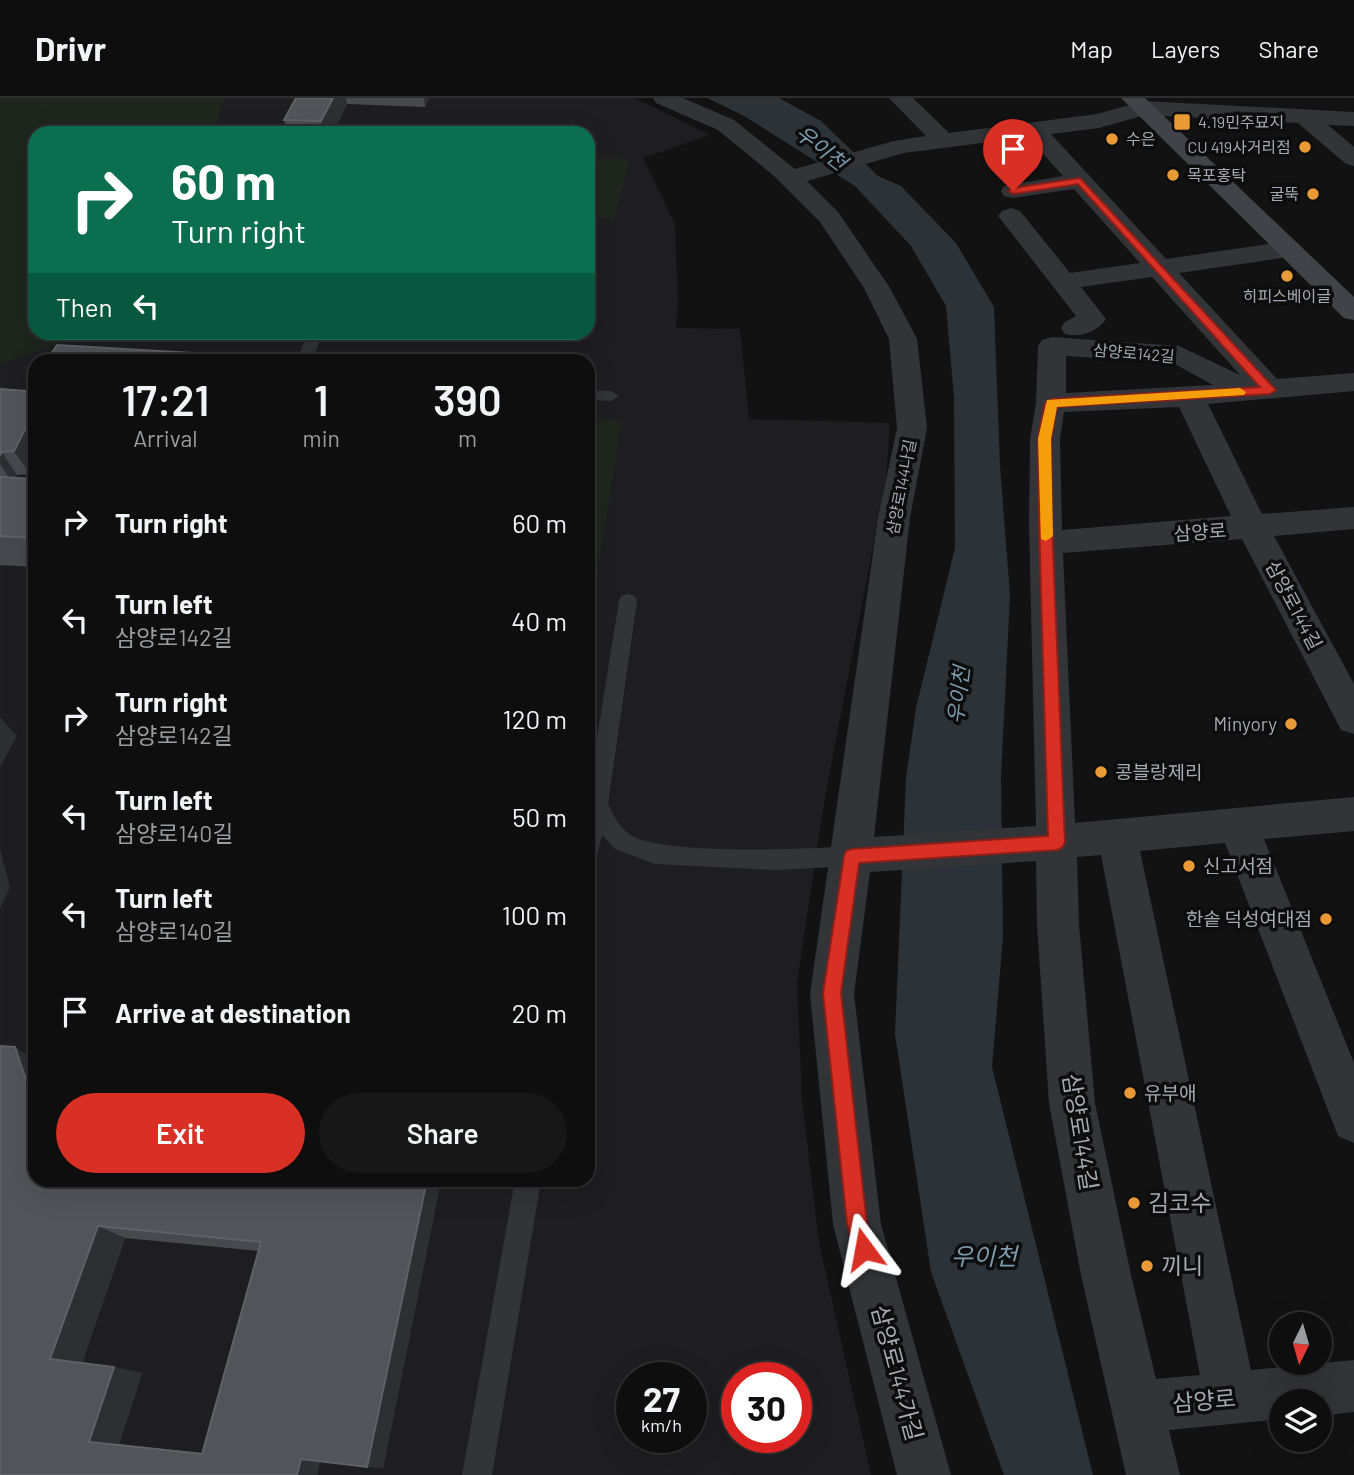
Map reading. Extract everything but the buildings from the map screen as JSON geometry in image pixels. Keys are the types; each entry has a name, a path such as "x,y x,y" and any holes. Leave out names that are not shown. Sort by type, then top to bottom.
{"main road":[{"path":"1138,103 1354,312"}],"street":[{"name":"삼양로144나길","path":"664,98 726,125 790,178 829,216 877,288 902,339 912,428 894,518 852,856"},
{"path":"900,98 944,141"},
{"path":"790,178 902,146 1098,121 1138,103 1315,110 1354,119"},
{"path":"1315,110 1354,159"},
{"path":"1034,130 1159,268 1260,391"},
{"path":"1075,328 1092,319 1061,282 1012,203 1080,181"},
{"path":"1061,282 1289,249"},
{"name":"삼양로142길","path":"1052,403 1052,346 1179,355 1260,391"},
{"path":"1057,842 1046,543 1045,439 1052,403 1189,396 1354,382"},
{"path":"1189,396 1253,528"},
{"name":"삼양로","path":"1046,543 1354,518"},
{"name":"삼양로144길","path":"1253,528 1354,719"},
{"path":"852,856 1117,837 1354,814"},
{"path":"1238,825 1354,1120"},
{"path":"1117,837 1231,1398"},
{"name":"삼양로144길","path":"1057,842 1058,925 1072,1103 1106,1275 1153,1475"},
{"name":"삼양로144가길","path":"852,856 832,993 857,1224 924,1475"},
{"name":"삼양로","path":"1137,1407 1354,1386"}],"lane":[{"path":"595,395 611,396"},
{"path":"595,815 628,601"},
{"path":"597,804 609,828 623,842 655,855 775,860 852,856"},
{"path":"477,1475 527,1187"}],"shaded area":[{"path":"0,98 635,98 710,135 643,158 675,224 678,300 676,328 740,329 749,419 890,423 886,479 825,797 797,982 802,1100 819,1242 871,1475 0,1475"},
{"path":"0,98 224,98 216,126 28,126 28,340 70,340 0,364"},
{"path":"595,157 630,159 614,219 595,218"},
{"path":"595,418 622,420 595,588"}],"water":[{"name":"우이천","path":"707,98 779,98 821,121 878,176 901,186 956,243 994,307 1000,466 1010,595 1001,777 1003,936 992,1067 1093,1475 1004,1475 931,1272 895,1034 906,778 916,708 955,548 954,397 946,306 911,246 855,186 744,116"}],"slow traffic":[{"path":"1046,536 1045,439 1052,403 1240,392"}],"place":[{"name":"4.19민주묘지","path":"1182,122"},
{"name":"수은","path":"1112,139"},
{"name":"CU 419사거리점","path":"1305,147"},
{"name":"목포홍탁","path":"1173,175"},
{"name":"굴뚝","path":"1313,194"},
{"name":"히피스베이글","path":"1287,276"},
{"name":"Minyory","path":"1291,724"},
{"name":"콩블랑제리","path":"1101,772"},
{"name":"신고서점","path":"1189,866"},
{"name":"한솥 덕성여대점","path":"1326,919"},
{"name":"유부애","path":"1130,1093"},
{"name":"김코수","path":"1134,1203"},
{"name":"끼니","path":"1147,1266"}],"route":[{"path":"864,1249 857,1224 832,993 852,856 1057,842 1045,522 1045,439 1052,403 1270,390 1080,181 1013,191"}]}
